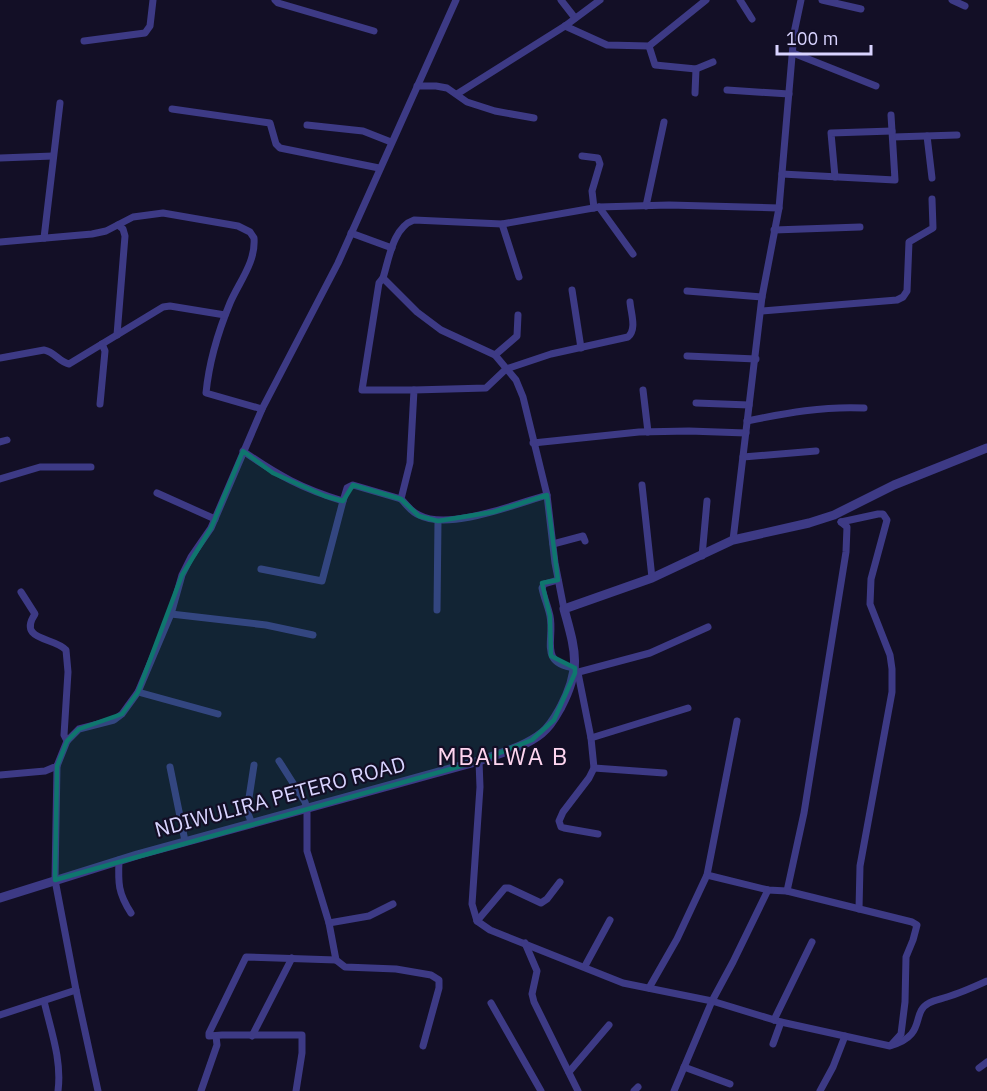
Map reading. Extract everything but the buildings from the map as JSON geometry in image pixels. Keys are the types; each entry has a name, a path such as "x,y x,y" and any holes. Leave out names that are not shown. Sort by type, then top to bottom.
{"street":[{"path":"84,41 145,33 150,26 153,0"},
{"path":"275,0 278,3 374,31"},
{"path":"98,1091 55,880 57,766 67,741 79,729 114,720 122,714 138,692 171,614 186,566 211,528 262,409 338,263 456,0"},
{"path":"561,0 575,18"},
{"path":"458,94 565,26 600,0"},
{"path":"565,26 607,45 649,46 706,0"},
{"path":"740,0 752,20"},
{"path":"734,540 762,297 779,208 793,53 801,0"},
{"path":"822,0 861,9"},
{"path":"952,0 965,6"},
{"path":"649,46 655,65 696,69 713,62"},
{"path":"793,53 876,86"},
{"path":"695,93 696,69"},
{"path":"417,86 447,88 468,102 495,111 534,118"},
{"path":"727,90 789,94"},
{"path":"44,238 60,103"},
{"path":"172,109 270,123 276,144 280,148 379,168"},
{"path":"782,174 896,180 891,115"},
{"path":"646,206 664,122"},
{"path":"307,125 363,131 391,142"},
{"path":"835,177 831,133 957,135"},
{"path":"927,136 932,178"},
{"path":"0,158 53,156"},
{"path":"582,156 598,159 600,164 592,191 596,208 633,254"},
{"path":"761,311 897,300 903,297 908,291 909,242 933,228 932,199"},
{"path":"630,303 633,329 628,337 551,354 506,369 486,388 363,390 379,283 383,278 392,248 407,222 414,220 502,224 596,208 669,205 779,208"},
{"path":"0,242 92,234 106,231 133,217 163,213 238,226 250,232 254,238 253,252 246,274 225,315 208,367 206,393 262,409"},
{"path":"502,224 519,278"},
{"path":"117,335 125,236 118,225"},
{"path":"774,230 860,228"},
{"path":"351,233 392,248"},
{"path":"383,278 417,312 441,330 495,355 519,387 547,495 564,609 652,578 734,540 809,523 838,519 878,514 883,514 887,519 871,579 870,604 890,655 892,692 860,866 859,909"},
{"path":"572,290 581,348"},
{"path":"687,291 762,297"},
{"path":"0,358 44,350 50,351 63,363 69,364 163,307 170,306 225,315"},
{"path":"495,355 517,336 518,315"},
{"path":"100,404 105,351 102,345"},
{"path":"687,356 756,359"},
{"path":"402,499 410,463 414,390"},
{"path":"643,390 648,432"},
{"path":"696,403 749,405"},
{"path":"747,421 804,410 836,407 864,408"},
{"path":"533,443 648,432 746,433"},
{"path":"838,519 894,485 987,448"},
{"path":"243,451 273,473 298,485 343,501"},
{"path":"743,457 816,451"},
{"path":"0,479 40,467 92,467"},
{"path":"261,569 322,581 347,488 353,484 402,499 419,516 438,521 493,512 547,495"},
{"path":"642,484 652,578"},
{"path":"158,494 214,519"},
{"path":"702,556 707,501"},
{"path":"787,891 804,813 846,552 847,527 838,519"},
{"path":"437,610 438,521"},
{"path":"553,544 583,536 585,541"},
{"path":"558,580 544,584 542,588 550,616 549,649 555,661 576,671 650,653 708,627"},
{"path":"21,592 35,614 30,622 30,628 34,634 66,650 68,672 64,735 67,741"},
{"name":"NDIWULIRA PETERO ROAD","path":"0,898 119,860 479,760 532,740 544,732 554,720 568,694 576,671 574,647 564,609"},
{"path":"171,614 266,625 313,635"},
{"path":"576,671 591,738 594,768 559,821 561,827 598,834"},
{"path":"138,692 218,714"},
{"path":"591,738 688,708"},
{"path":"650,988 707,875 737,721"},
{"path":"479,760 480,787 472,904 477,921 490,930 623,983 712,1001 777,1021 890,1046 903,1042 912,1035 921,1011 928,1003 987,981"},
{"path":"279,761 301,793 307,809 307,851 329,923 336,960"},
{"path":"252,824 247,811 254,765"},
{"path":"0,775 45,771 57,766"},
{"path":"170,767 185,841"},
{"path":"594,768 664,773"},
{"path":"119,860 118,884 122,898 131,913"},
{"path":"707,875 768,890 787,891 917,925 914,940 906,957 905,1002 901,1034 890,1046"},
{"path":"477,921 505,888 541,903 548,899 560,882"},
{"path":"674,1091 712,1001 768,890"},
{"path":"329,923 369,916 393,904"},
{"path":"585,966 610,920"},
{"path":"773,1044 777,1021 812,942"},
{"path":"525,943 537,971 532,994 534,1002 577,1088 567,1091"},
{"path":"296,1091 302,1053 302,1035 209,1036 245,958 336,960 345,967 396,969 436,977 440,984 423,1046"},
{"path":"252,1036 292,958"},
{"path":"0,1015 76,990"},
{"path":"44,1001 58,1060 60,1076 58,1091"},
{"path":"491,1003 541,1091"},
{"path":"570,1072 609,1025"},
{"path":"201,1091 218,1045 216,1036"},
{"path":"820,1091 829,1076 845,1036"},
{"path":"979,1068 987,1062"},
{"path":"684,1067 730,1084"}],"highlighted area":[{"path":"243,451 273,473 325,496 343,501 353,485 401,499 419,516 438,521 493,512 547,495 558,580 542,583 550,616 551,656 575,668 575,673 554,720 532,740 479,761 55,880 57,766 67,741 79,729 122,714 138,692 182,575 211,528"}],"district":[{"name":"MBALWA B","path":"503,757"}]}
